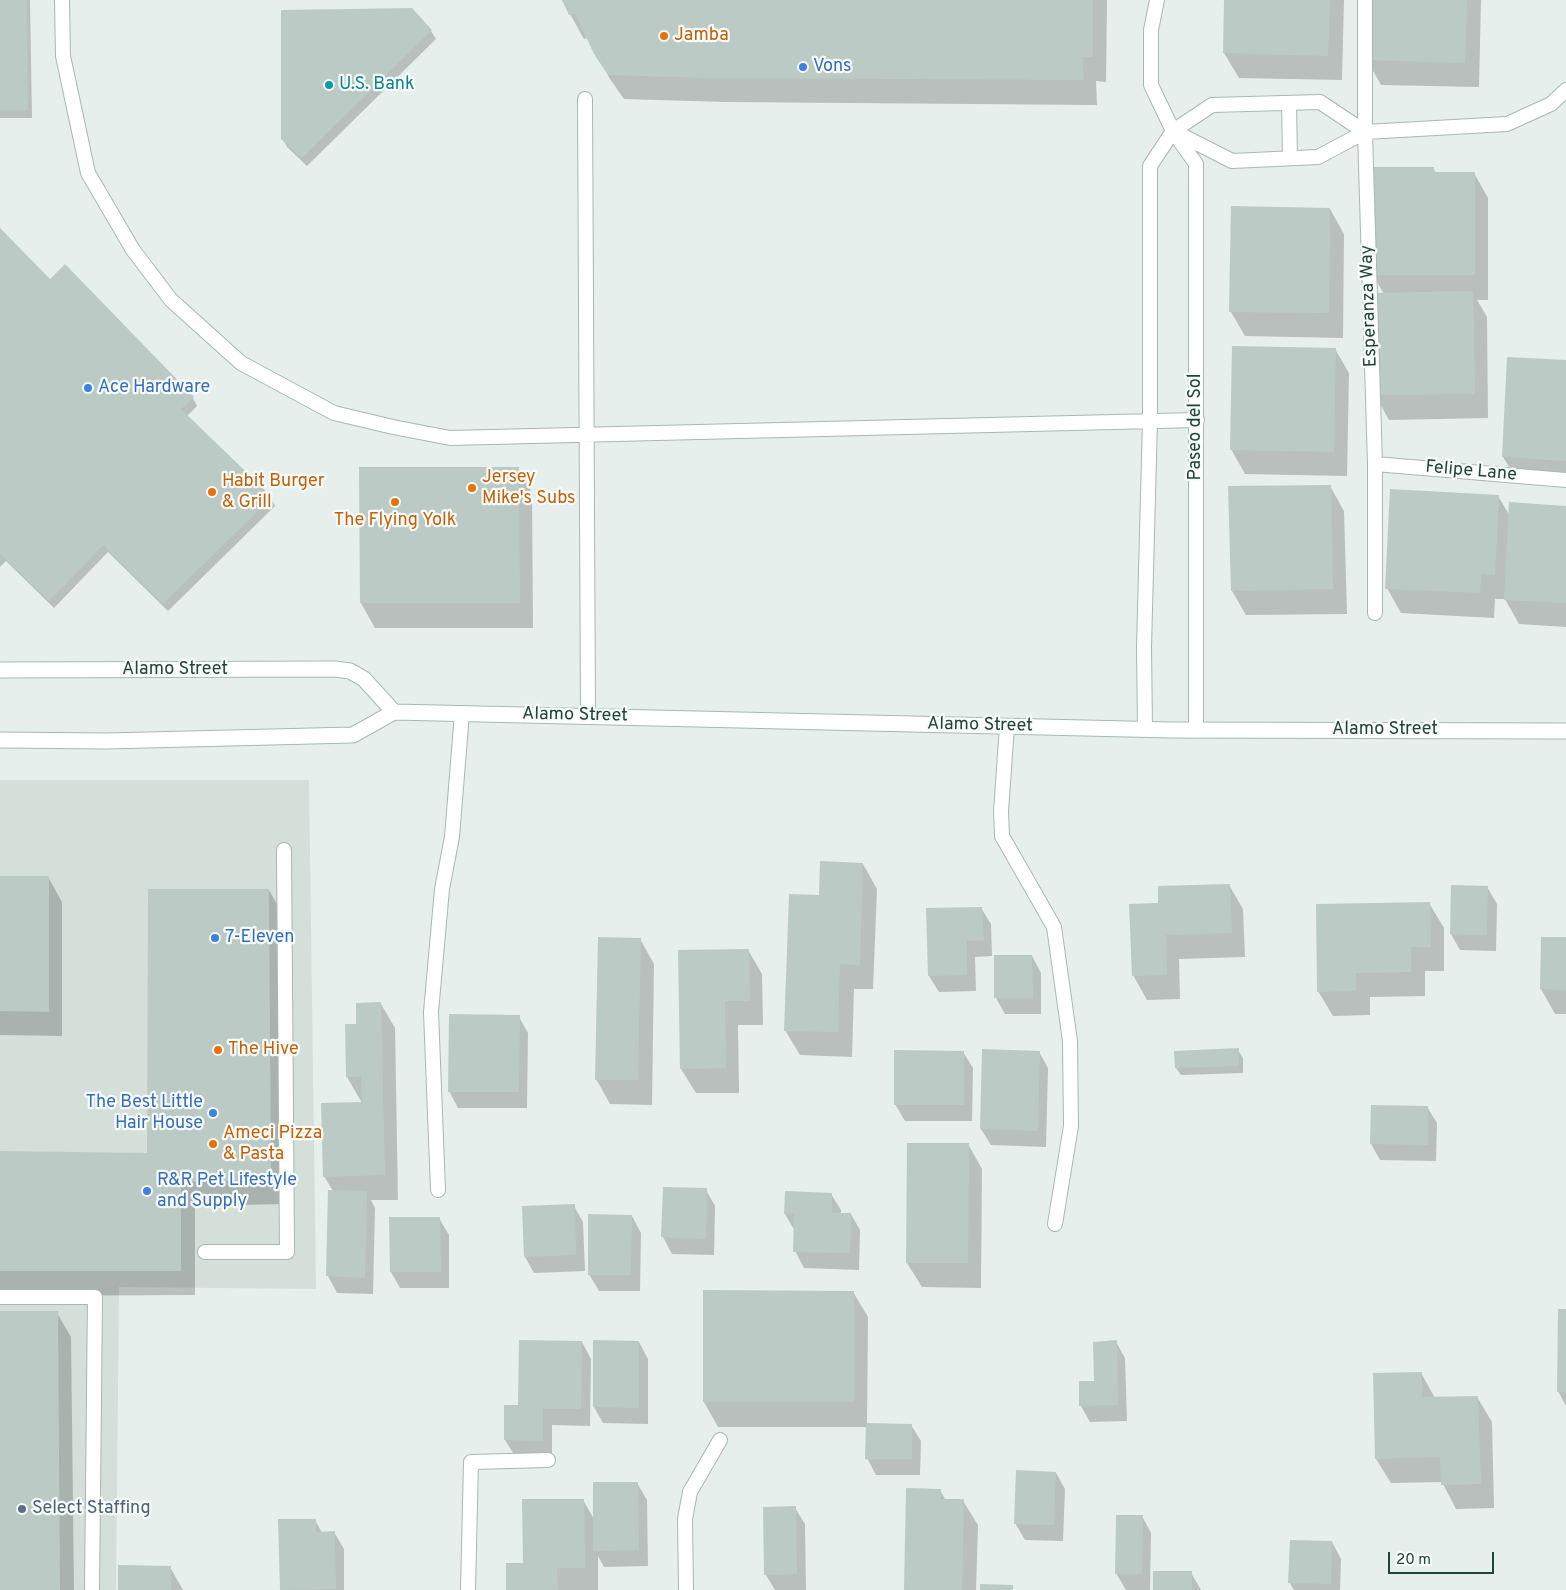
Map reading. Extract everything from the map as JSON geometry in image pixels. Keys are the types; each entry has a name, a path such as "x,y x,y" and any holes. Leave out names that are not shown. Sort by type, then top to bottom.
{"main road":[{"name":"Alamo Street","path":"0,670 335,669 350,671 364,679 394,712 1196,730 1566,730"},
{"path":"0,740 106,740 353,735 394,712"}],"lane":[{"path":"62,0 62,56 88,173 133,250 171,300 241,364 334,412 393,427 450,438 1196,420"},
{"name":"Paseo del Sol","path":"1157,0 1151,30 1151,85 1174,131 1196,164 1196,730"},
{"name":"Esperanza Way","path":"1366,0 1365,132 1375,464 1375,613"},
{"path":"1174,131 1232,161 1318,157 1365,132 1507,124 1551,104 1566,90"},
{"path":"585,99 588,716"},
{"path":"1145,729 1144,646 1150,420 1150,166 1174,131 1212,105 1320,102 1365,132"},
{"path":"1289,103 1290,158"},
{"name":"Felipe Lane","path":"1375,464 1566,480"},
{"path":"438,1190 431,1012 442,889 452,837 462,713"},
{"path":"1007,726 1001,811 1002,836 1054,927 1070,1041 1071,1126 1055,1224"},
{"path":"205,1252 287,1252 284,850"},
{"path":"0,1297 95,1297 92,1590"},
{"path":"686,1590 686,1519 690,1492 720,1440"},
{"path":"468,1590 471,1462 548,1460"}],"shaded area":[{"path":"0,780 309,780 316,1289 119,1287 116,1590 0,1590"}],"building":[{"path":"0,0 27,0 28,110 0,110"},
{"path":"562,0 1093,0 1093,57 1082,57 1084,80 710,78 608,75 594,54 575,13 569,15"},
{"path":"1224,0 1330,0 1328,56 1223,53"},
{"path":"1367,0 1467,0 1465,63 1366,60"},
{"name":"U.S. Bank","path":"412,8 432,30 302,158 281,139 281,10"},
{"path":"1372,167 1434,167 1434,172 1475,172 1475,275 1372,275"},
{"path":"1231,206 1330,208 1329,313 1229,312"},
{"path":"0,228 50,279 65,264 194,397 181,409 272,497 163,604 103,545 49,601 0,554"},
{"path":"1473,291 1475,394 1374,395 1372,293"},
{"path":"1232,346 1336,348 1334,452 1230,450"},
{"path":"1507,357 1566,360 1566,461 1502,457"},
{"path":"359,467 519,467 520,603 360,603"},
{"path":"1331,485 1333,589 1231,591 1228,486"},
{"path":"1390,489 1499,495 1495,575 1481,574 1480,593 1385,589"},
{"path":"1509,502 1566,506 1566,603 1504,600"},
{"path":"820,861 863,863 860,965 840,964 838,1032 784,1031 789,894 819,895"},
{"path":"0,876 49,876 49,1012 0,1011"},
{"path":"1230,884 1232,933 1166,935 1167,975 1132,976 1129,904 1158,903 1158,886"},
{"path":"1451,885 1488,886 1487,935 1450,934"},
{"path":"148,889 269,889 271,1180 181,1182 181,1271 0,1271 0,1151 147,1153"},
{"path":"1430,902 1431,947 1411,947 1411,972 1356,973 1356,991 1317,992 1316,904"},
{"path":"982,907 984,940 967,941 967,975 928,976 926,908"},
{"path":"598,937 641,938 638,1080 595,1080"},
{"path":"1541,937 1566,937 1566,990 1540,989"},
{"path":"749,949 750,1001 725,1001 726,1068 680,1069 678,950"},
{"path":"994,955 1032,955 1033,998 994,998"},
{"path":"381,1002 385,1175 323,1177 321,1103 362,1102 361,1077 346,1077 345,1024 356,1024 356,1003"},
{"path":"449,1014 520,1015 519,1092 448,1092"},
{"path":"1239,1048 1239,1066 1175,1068 1174,1051"},
{"path":"982,1049 1040,1051 1038,1131 980,1129"},
{"path":"894,1050 964,1051 964,1105 894,1105"},
{"path":"1371,1105 1428,1106 1428,1145 1370,1144"},
{"path":"907,1143 969,1143 968,1263 906,1263"},
{"path":"663,1187 707,1188 706,1239 661,1237"},
{"path":"328,1190 367,1191 365,1278 326,1276"},
{"path":"785,1191 832,1193 832,1213 851,1213 850,1253 793,1252 794,1214 784,1214"},
{"path":"575,1204 576,1255 524,1257 522,1206"},
{"path":"588,1214 632,1215 631,1275 588,1275"},
{"path":"389,1217 440,1217 441,1272 390,1272"},
{"path":"703,1290 854,1291 854,1402 703,1402"},
{"path":"1558,1309 1566,1309 1566,1392 1557,1392"},
{"path":"0,1311 58,1311 60,1590 0,1590"},
{"path":"519,1340 582,1341 581,1409 543,1409 543,1441 504,1440 504,1405 518,1405"},
{"path":"593,1340 639,1341 639,1408 593,1407"},
{"path":"1117,1340 1118,1405 1079,1406 1079,1381 1094,1381 1093,1342"},
{"path":"1422,1372 1422,1397 1478,1396 1481,1484 1441,1485 1440,1457 1375,1459 1373,1373"},
{"path":"866,1423 912,1424 912,1459 865,1459"},
{"path":"1016,1470 1056,1472 1054,1525 1014,1524"},
{"path":"593,1482 638,1482 639,1550 593,1551"},
{"path":"906,1488 941,1489 941,1499 964,1499 962,1590 904,1590"},
{"path":"522,1499 584,1499 585,1568 557,1568 558,1590 506,1590 506,1563 523,1563"},
{"path":"796,1506 797,1574 764,1575 763,1507"},
{"path":"1116,1515 1143,1515 1142,1574 1115,1574"},
{"path":"278,1519 316,1519 316,1532 335,1531 336,1589 280,1590"},
{"path":"1290,1540 1332,1541 1331,1584 1288,1583"},
{"path":"118,1565 171,1566 171,1590 118,1590"},
{"path":"1153,1571 1192,1571 1192,1590 1153,1590"},
{"path":"980,1584 1013,1585 1013,1590 980,1590"}],"place":[{"name":"Jamba","path":"664,36"},
{"name":"Vons","path":"803,67"},
{"name":"U.S. Bank","path":"329,85"},
{"name":"Ace Hardware","path":"88,388"},
{"name":"Jersey Mike's Subs","path":"472,488"},
{"name":"Habit Burger & Grill","path":"212,492"},
{"name":"The Flying Yolk","path":"395,502"},
{"name":"7-Eleven","path":"215,938"},
{"name":"The Hive","path":"218,1050"},
{"name":"The Best Little Hair House","path":"213,1113"},
{"name":"Ameci Pizza & Pasta","path":"213,1144"},
{"name":"R&R Pet Lifestyle and Supply","path":"147,1191"},
{"name":"Select Staffing","path":"22,1509"}]}
